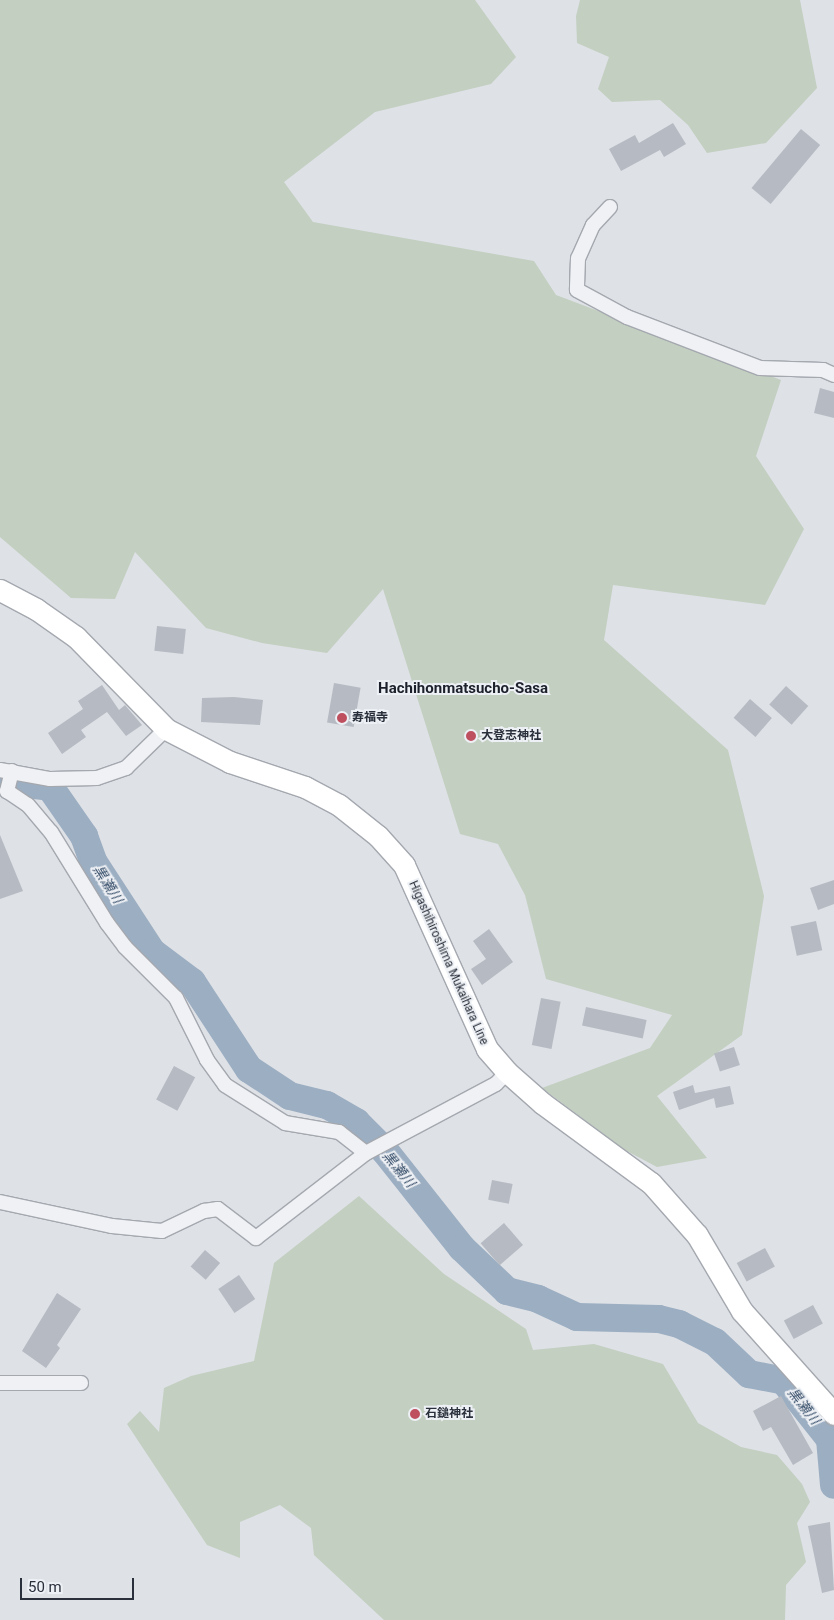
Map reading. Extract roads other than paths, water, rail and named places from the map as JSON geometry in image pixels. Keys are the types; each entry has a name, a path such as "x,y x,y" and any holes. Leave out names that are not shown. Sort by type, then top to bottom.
{"main road":[{"name":"Higashihiroshima Mukaihara Line","path":"0,590 36,609 76,637 166,729 230,762 305,787 339,805 378,836 404,865 487,1049 507,1072 542,1102 651,1183 697,1235 742,1311 834,1414"}],"street":[{"path":"610,207 593,225 578,258 577,290 627,317 760,368 823,370 834,375"},
{"path":"6,781 97,778 126,768 166,729"},
{"path":"6,781 51,832 107,924 125,946 176,998 207,1060 224,1085 285,1123 339,1132 375,1148"},
{"path":"0,1202 112,1226 162,1231 204,1211 218,1208 256,1238 375,1148 458,1106 496,1084 507,1072"},
{"path":"0,1382 81,1383"}],"waterway":[{"name":"黒瀬川","path":"0,781 50,787 84,836 94,863 152,952 192,982 249,1069 290,1096 327,1105 356,1122 385,1151 462,1248 507,1291 538,1299 577,1317 659,1319 679,1324 715,1342 749,1374 784,1381 830,1439 834,1485"}],"place":[{"name":"寿福寺","path":"342,718"},
{"name":"大登志神社","path":"471,736"},
{"name":"石鎚神社","path":"415,1414"}],"district":[{"name":"Hachihonmatsucho-Sasa","path":"463,689"}]}
